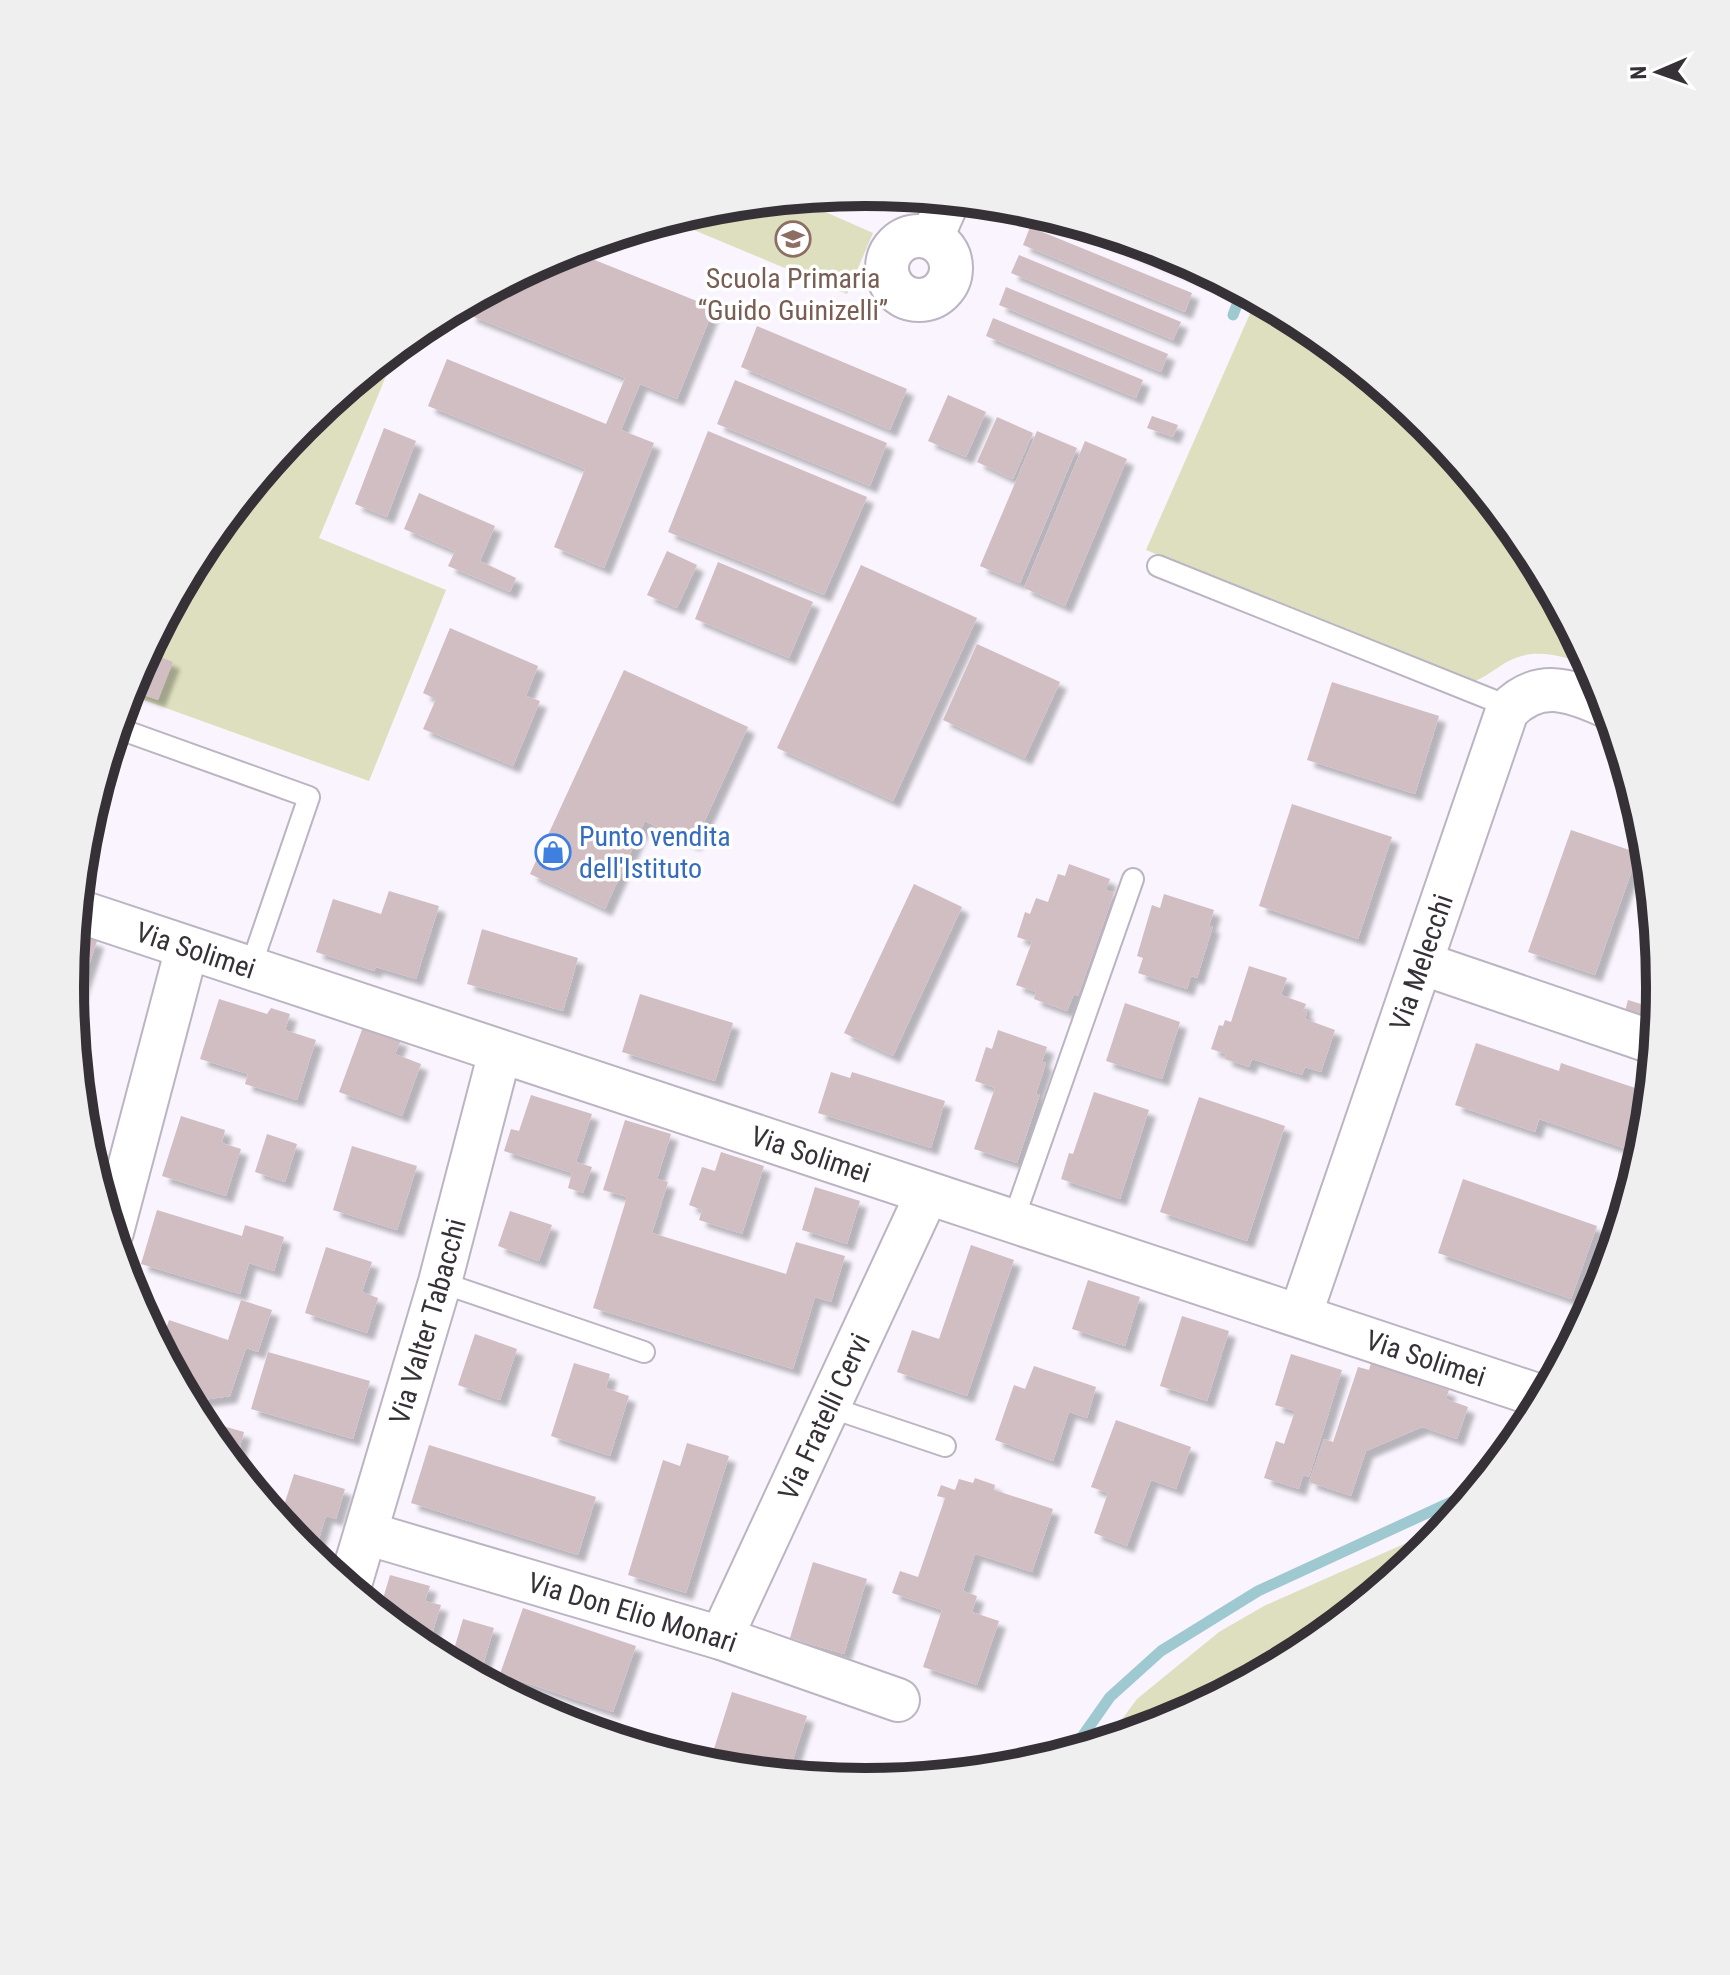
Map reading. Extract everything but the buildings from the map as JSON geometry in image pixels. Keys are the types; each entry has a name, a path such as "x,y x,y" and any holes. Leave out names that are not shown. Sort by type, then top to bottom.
{"street":[{"path":"1510,707 1520,698 1557,689 1591,699"},
{"name":"Via Melecchi","path":"1300,1316 1510,707"},
{"name":"Via Solimei","path":"88,914 1531,1393"},
{"path":"117,1212 187,948"},
{"path":"1421,963 1644,1039"},
{"name":"Via Valter Tabacchi","path":"352,1577 440,1282 500,1052"},
{"name":"Via Fratelli Cervi","path":"721,1638 927,1194"},
{"name":"Via Don Elio Monari","path":"366,1533 721,1638 898,1700"}],"lane":[{"path":"1158,566 1510,707"},
{"path":"127,731 309,797 250,969"},
{"path":"1013,1221 1133,879"},
{"path":"440,1282 644,1352"},
{"path":"829,1407 945,1446"}],"green space":[{"name":"Scuola Primaria “Guido Guinizelli”","path":"816,208 873,233 847,294 688,228 763,213"},
{"path":"1252,309 1299,338 1380,400 1452,473 1485,512 1514,554 1541,597 1574,661 1548,654 1526,655 1505,663 1473,682 1146,550"},
{"path":"389,369 319,538 446,590 369,781 139,698 189,597 245,512 313,435"},
{"path":"1420,1537 1380,1575 1299,1637 1210,1688 1116,1727 1137,1699 1219,1632 1264,1606"}],"waterway":[{"path":"1233,315 1238,302"},
{"path":"1081,1738 1110,1697 1161,1651 1258,1591 1453,1501"}],"place":[{"name":"Scuola Primaria “Guido Guinizelli”","path":"793,239"},
{"name":"Punto vendita dell'Istituto","path":"553,852"}]}
